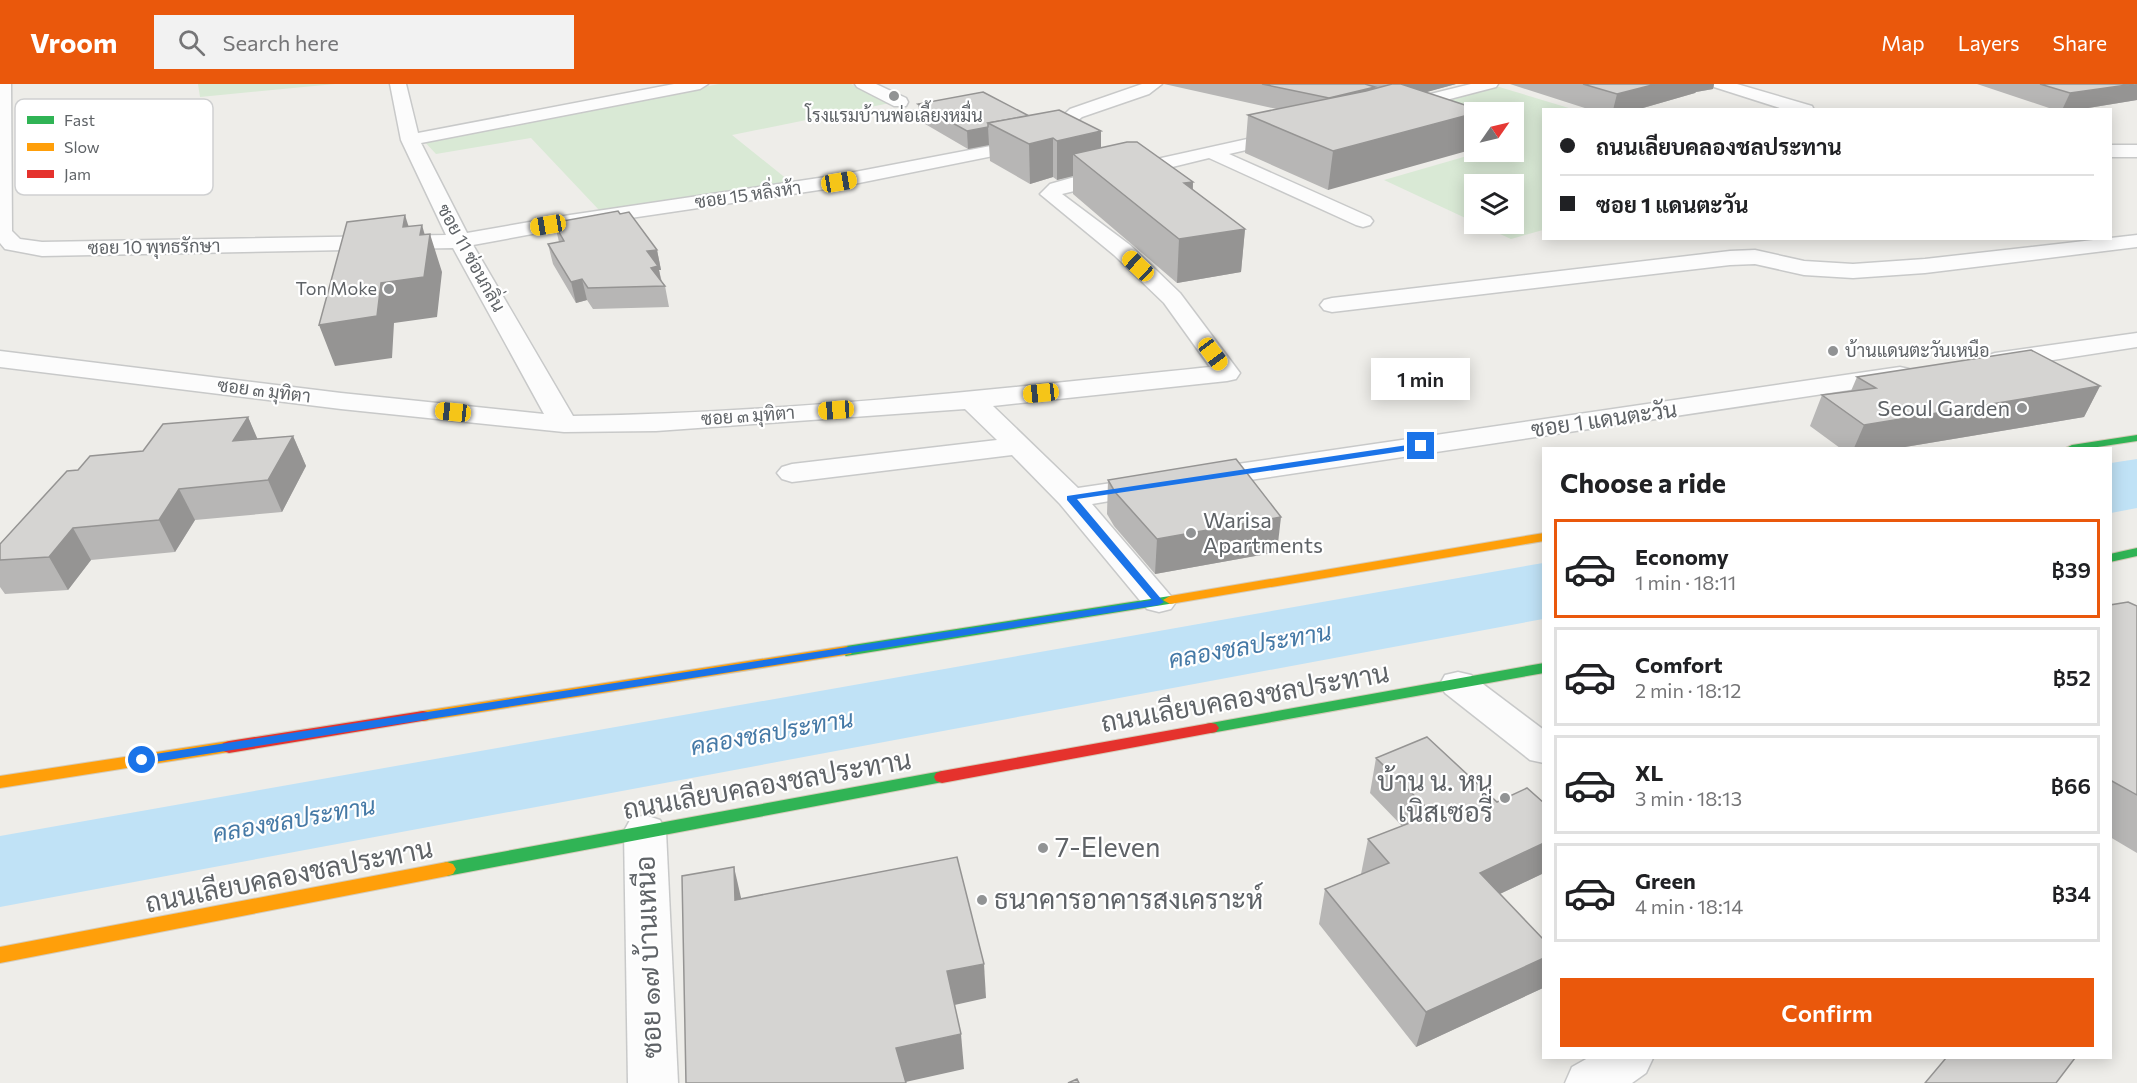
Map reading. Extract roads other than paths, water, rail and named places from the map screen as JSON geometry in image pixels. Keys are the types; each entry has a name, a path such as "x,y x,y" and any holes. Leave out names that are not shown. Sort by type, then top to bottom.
{"main road":[{"path":"2078,447 2137,438"},
{"path":"0,782 1159,602 1542,537"},
{"path":"2112,558 2137,552"},
{"name":"ถนนเลียบคลองชลประทาน","path":"0,956 645,831 1542,668"}],"street":[{"name":"ซอย 10 พุทธรักษา","path":"3,84 1,232 13,244 42,249 406,244 460,241"},
{"name":"ซอย 11 ซ่อนกลิ่น","path":"398,84 410,140 460,241 564,423"},
{"path":"410,140 700,84"},
{"path":"863,84 900,102"},
{"name":"ซอย 15 หลิ่งห้า","path":"460,241 570,221 839,182 1073,142 1061,126 1076,114 1154,84"},
{"path":"1442,84 1462,91"},
{"path":"1378,109 1399,107 1490,84"},
{"path":"1720,84 1799,108"},
{"path":"1107,156 1136,168 1310,131"},
{"path":"2112,151 2137,151"},
{"path":"1210,152 1363,221"},
{"name":"ซอย ๓ มุทิตา","path":"0,359 341,401 564,423 656,423 972,400 1227,373 1172,298 1122,250 1050,194 1057,188 1136,168"},
{"path":"1332,305 1750,248 1804,268 1853,271 1925,266 2137,241"},
{"path":"1972,364 2137,340"},
{"name":"ซอย 1 แดนตะวัน","path":"1071,498 1925,371"},
{"path":"972,400 1071,498 1159,602"},
{"path":"792,473 1018,446"},
{"path":"1458,684 1542,748"},
{"name":"ซอย ๑๗ บ้านเหนือ","path":"645,831 653,1083"},
{"path":"1590,1083 1627,1059"}],"water":[{"path":"2137,459 2137,508 2112,513 2112,463"},
{"name":"คลองชลประทาน","path":"1542,563 1542,619 0,907 0,836"}],"place":[{"name":"โรงแรมบ้านพ่อเลี้ยงหมื่น","path":"894,96"},
{"name":"Ton Moke","path":"389,289"},
{"name":"บ้านแดนตะวันเหนือ","path":"1833,351"},
{"name":"Seoul Garden","path":"2022,408"},
{"name":"Warisa Apartments","path":"1191,533"},
{"name":"บ้าน น. หนู เนิสเซอรี่","path":"1505,798"},
{"name":"7-Eleven","path":"1043,848"},
{"name":"ธนาคารอาคารสงเคราะห์","path":"982,900"}]}
